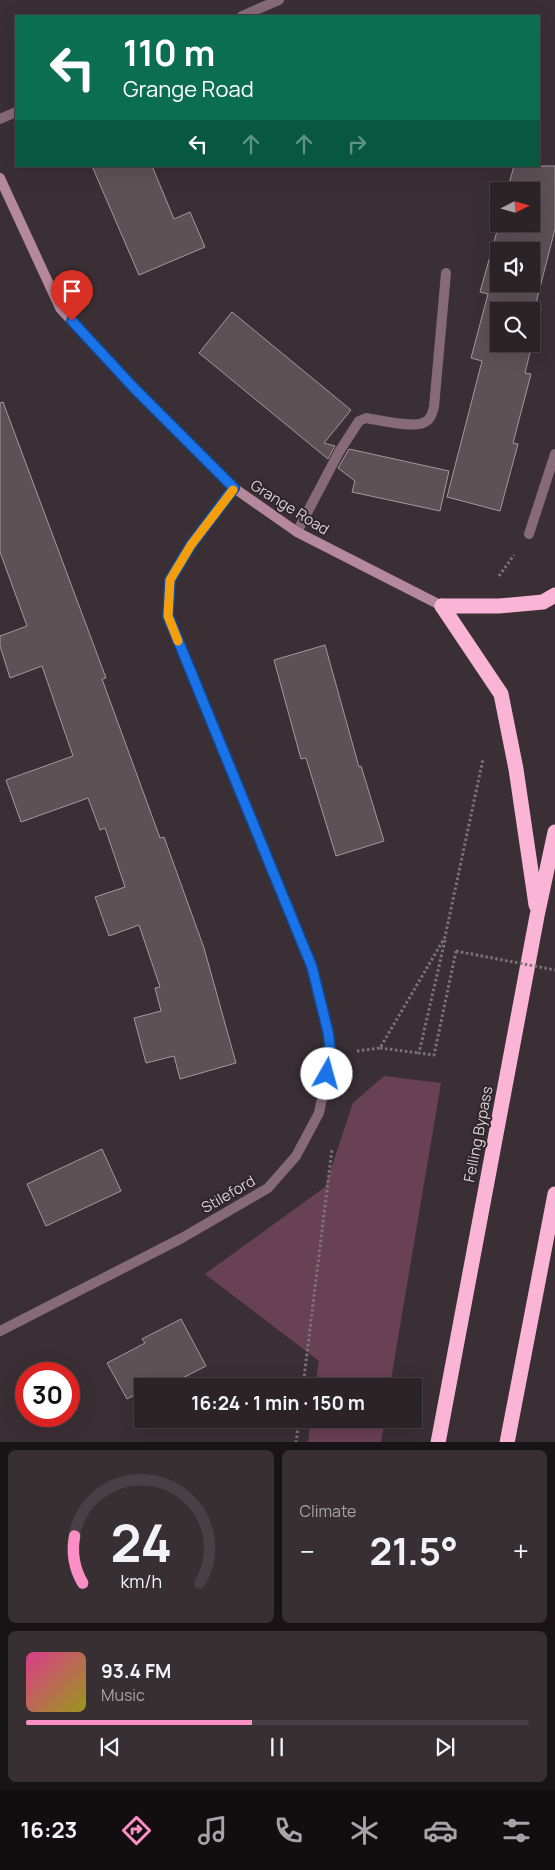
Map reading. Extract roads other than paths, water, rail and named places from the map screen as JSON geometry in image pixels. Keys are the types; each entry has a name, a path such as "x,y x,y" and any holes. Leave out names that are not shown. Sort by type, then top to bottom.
{"highway":[{"path":"442,606 499,606 543,602 555,595"},
{"path":"442,606 501,694 516,769 537,916"},
{"name":"Felling Bypass","path":"438,1442 537,916 555,832"},
{"path":"507,1442 555,1194"}],"street":[{"path":"244,15 279,0"},
{"path":"0,119 15,112"},
{"name":"Grange Road","path":"0,178 60,308 134,388 234,488 297,532 442,606"},
{"path":"297,532 339,452 359,421 366,418 414,425 423,424 432,417 446,273"},
{"path":"529,534 555,454"},
{"name":"Stileford","path":"0,1330 182,1238 268,1188 296,1156 320,1113 331,1054 328,1032 312,967 168,616 170,580 191,545 234,488"}]}
